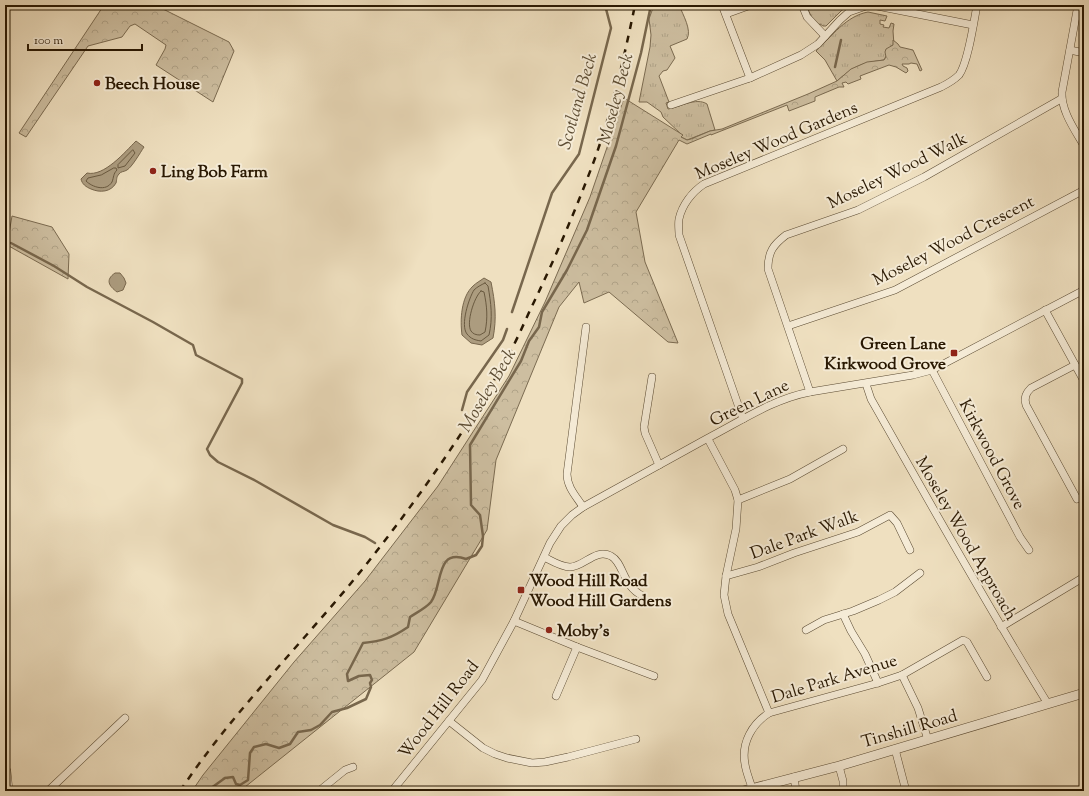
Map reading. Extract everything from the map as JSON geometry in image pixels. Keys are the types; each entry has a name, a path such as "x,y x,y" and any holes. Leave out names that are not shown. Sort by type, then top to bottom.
{"street":[{"path":"722,5 750,78"},
{"path":"726,14 751,5"},
{"path":"802,5 807,18 825,36"},
{"path":"671,104 750,78 801,55 818,44 849,12 870,5 973,25"},
{"name":"Moseley Wood Gardens","path":"743,419 679,235 678,220 683,208 696,190 704,184 950,82 963,68 977,5"},
{"path":"1078,5 1061,100 1084,146"},
{"path":"1070,50 1084,53"},
{"name":"Moseley Wood Walk","path":"810,392 768,269 768,259 771,250 786,236 865,207 924,177 1061,100"},
{"name":"Moseley Wood Crescent","path":"788,326 895,290 1084,190"},
{"name":"Green Lane","path":"544,557 550,543 561,526 583,507 743,419 779,401 794,395 866,384 932,370 1084,290"},
{"path":"1045,310 1084,382"},
{"path":"583,507 570,488 567,481 567,474 586,326"},
{"path":"1075,365 1031,388 1025,399 1026,405 1077,499"},
{"name":"Kirkwood Grove","path":"932,370 1020,537 1029,550"},
{"path":"652,377 644,427 645,433 659,465"},
{"name":"Moseley Wood Approach","path":"866,384 871,399 1000,628 1048,704"},
{"path":"708,439 735,490 738,500 736,529 726,576 724,595 728,614 769,713"},
{"path":"738,500 786,481 843,450"},
{"name":"Dale Park Walk","path":"726,576 758,567 794,553 858,532 890,515 897,523 910,550"},
{"path":"544,557 563,566 574,567 597,555 603,554 610,556 615,559 631,588 636,593 643,596"},
{"name":"Wood Hill Road","path":"392,791 488,672 544,557"},
{"path":"806,630 824,620 879,600 895,592 920,573"},
{"path":"1000,628 1084,577"},
{"path":"843,614 865,654 878,683"},
{"path":"514,621 577,648 654,676"},
{"name":"Dale Park Avenue","path":"748,790 745,764 746,741 755,725 761,718 769,713 902,675 963,640 967,642 987,677"},
{"path":"556,696 577,648"},
{"path":"902,675 918,708 928,740"},
{"name":"Tinshill Road","path":"748,790 839,766 1084,694"},
{"path":"48,791 125,718"},
{"path":"449,721 489,751 507,758 532,762 545,762 568,757 636,739"},
{"path":"895,749 906,791"},
{"path":"839,766 843,782 843,791"},
{"path":"319,791 345,770 354,767"},
{"path":"7,771 9,791"},
{"path":"794,777 796,791"}],"green space":[{"path":"104,5 155,5 229,42 234,51 213,102 156,65 166,45 135,24 130,26 122,37 88,46 26,137 19,133"},
{"path":"654,5 679,5 688,31 687,39 670,46 675,58 667,70 663,71 659,76 669,102 666,103 668,109 693,102 703,102 707,104 715,130 687,140 681,137 682,135 663,117 661,112 647,102 639,102 650,47 651,35 649,19"},
{"path":"806,5 849,5 826,26 823,26 820,24 818,25 812,18"},
{"path":"868,12 887,16 885,21 880,20 880,24 884,25 883,27 889,28 891,23 894,24 894,45 891,46 884,60 869,62 858,66 837,81 825,60 816,51 846,22 860,14"},
{"path":"893,40 900,47 913,50 922,70 920,71 917,64 902,64 907,68 908,71 906,73 889,65 860,76 861,79 848,84 846,82 842,83 844,87 839,87 815,97 815,101 789,111 787,105 687,144 679,140 636,212 645,262 678,343 668,342 609,292 584,303 579,282 559,307 496,460 487,530 414,652 240,791 192,791 203,775 294,662 365,581 438,486 509,376 545,302 590,197 624,98 683,135 681,137 687,140 710,131 722,129 808,94 837,81 851,69 867,62 884,60 886,57 886,49 893,45"},
{"path":"12,216 52,227 69,254 68,279 7,245"}],"water":[{"path":"136,141 144,147 134,163 126,171 121,172 118,175 114,186 105,191 98,191 83,184 81,179 87,173 94,173 107,168"},
{"path":"115,273 120,273 126,283 123,290 117,292 109,283 110,278"},
{"path":"484,278 491,282 495,317 493,338 482,345 471,343 462,335 461,323 462,309 466,296 473,286"}],"waterway":[{"name":"Scotland Beck","path":"512,312 552,193 579,154 611,28 605,5"},
{"name":"Moseley Beck","path":"207,791 225,778 233,777 236,784 240,785 248,780 250,753 254,747 266,744 279,748 290,744 298,732 311,730 320,725 332,712 347,708 366,699 371,687 370,683 372,680 370,675 359,676 348,681 347,674 363,643 387,638 408,627 410,617 431,602 435,595 441,570 444,564 449,559 456,557 466,559 476,555 482,546 483,536 480,515 471,505 470,445 521,361 529,341 539,327 542,312 567,270 587,230 616,146 641,53 651,5"},
{"path":"835,67 841,40"},
{"path":"11,243 54,266 87,287 193,345 196,355 242,379 242,383 207,449 210,455 218,462 256,481 333,525 365,537 375,543"},
{"name":"Scotland Beck","path":"462,410 467,392 503,340 507,329"}],"railway":[{"path":"180,791 223,732 342,594 385,541 442,462 478,408 516,340 573,215 594,161 606,123 617,84 635,5"}],"place":[{"name":"Beech House","path":"97,83"},
{"name":"Ling Bob Farm","path":"153,171"},
{"name":"Green Lane Kirkwood Grove","path":"954,353"},
{"name":"Wood Hill Road Wood Hill Gardens","path":"521,590"},
{"name":"Moby's","path":"549,630"}]}
